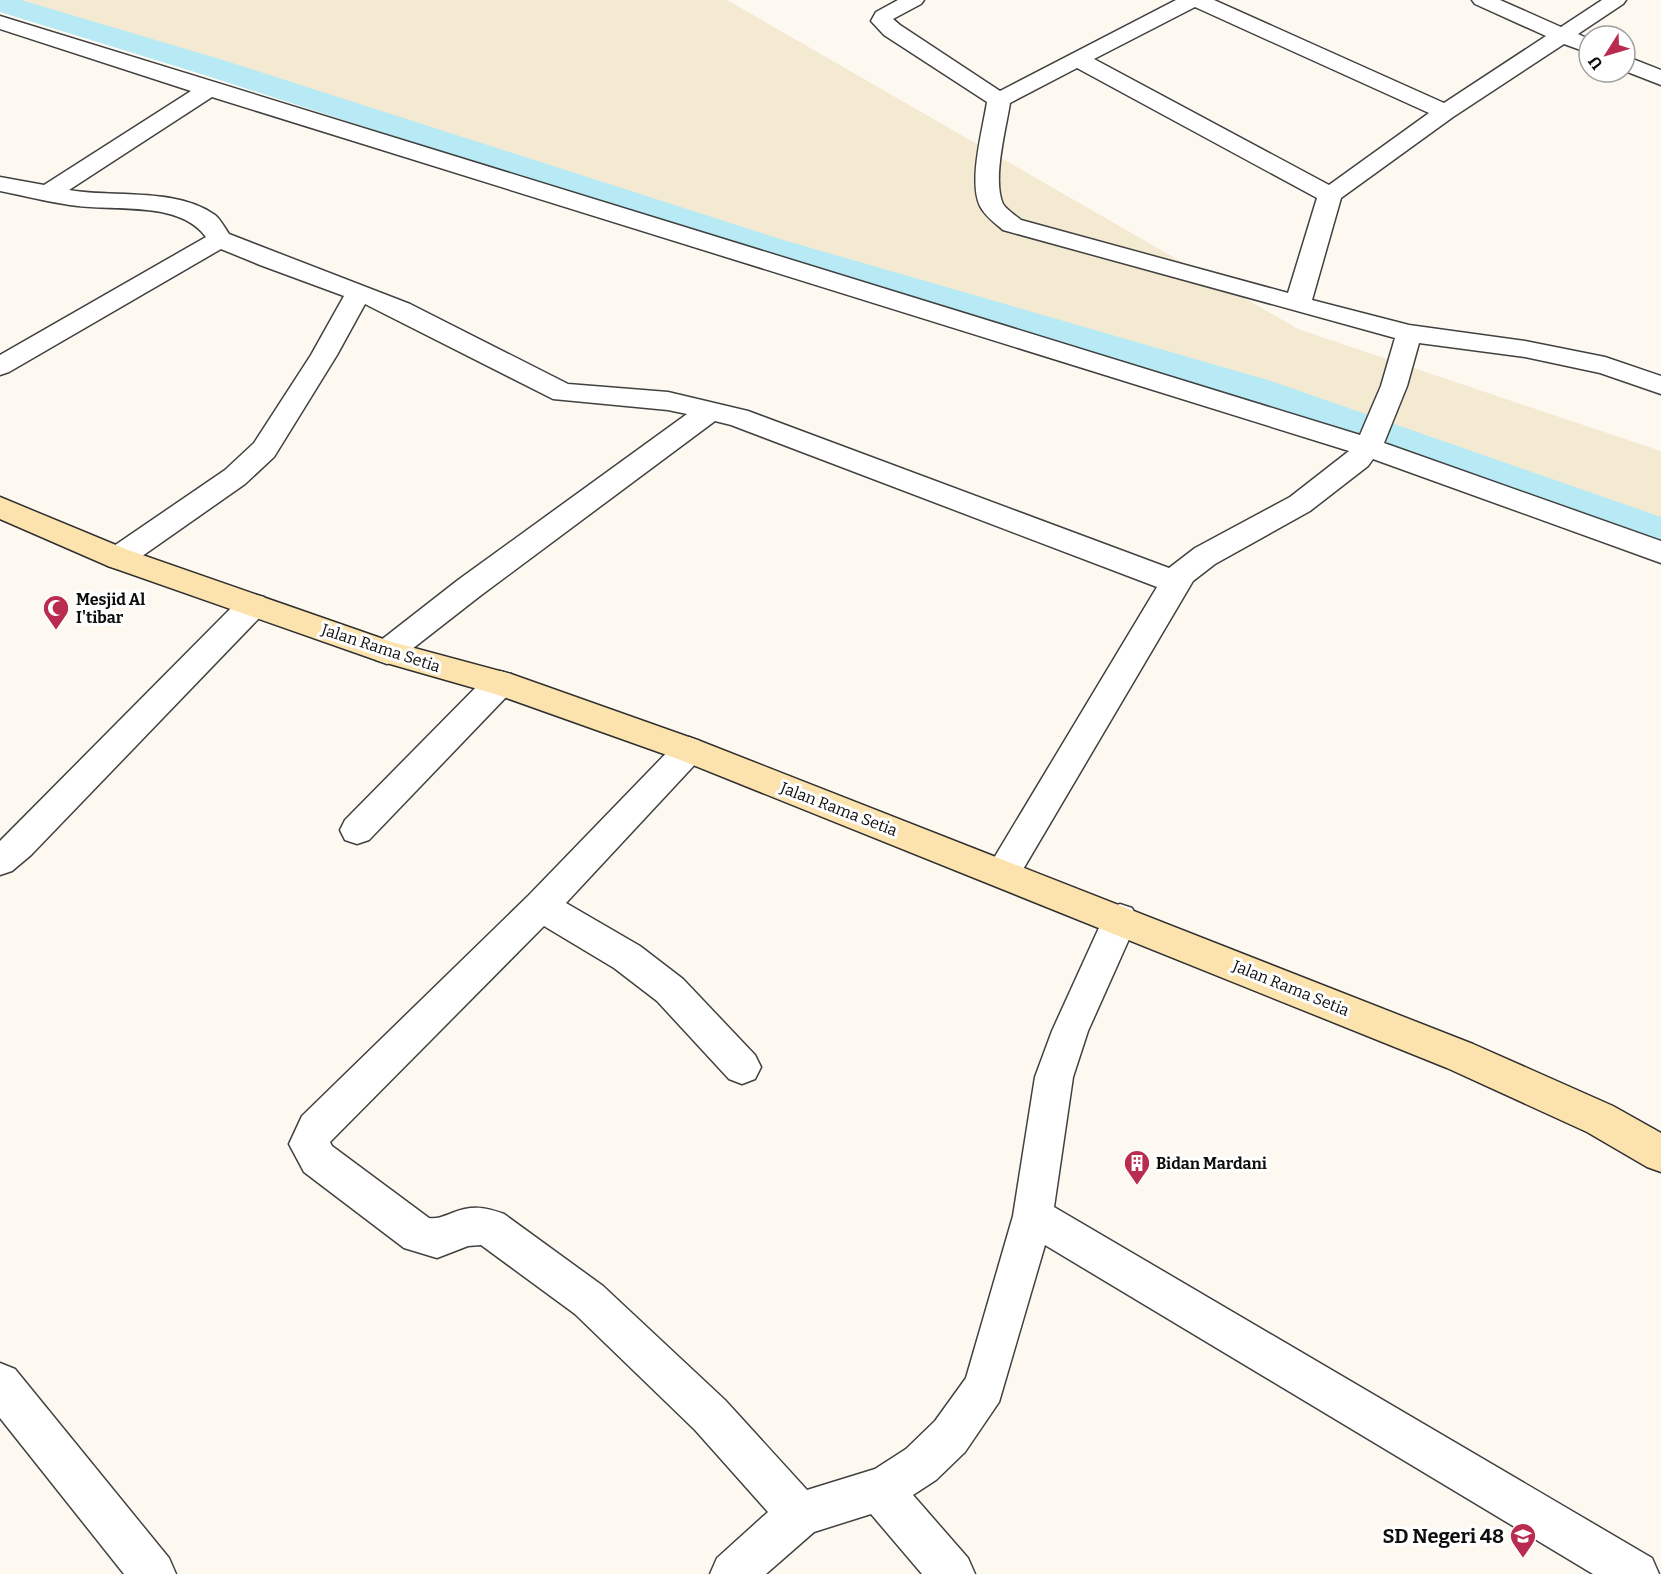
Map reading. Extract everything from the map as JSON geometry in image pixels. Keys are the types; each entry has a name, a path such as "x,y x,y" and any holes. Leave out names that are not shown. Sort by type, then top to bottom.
{"street":[{"path":"914,0 883,16 882,21 892,30 999,100"},
{"path":"999,100 1192,0"},
{"path":"1197,0 1445,112"},
{"path":"1482,0 1577,42"},
{"path":"1298,304 1330,195 1445,112 1616,0"},
{"path":"0,22 209,89 1370,444 1661,552"},
{"path":"1079,60 1330,195"},
{"path":"1637,68 1661,78"},
{"path":"48,193 209,89"},
{"path":"999,100 987,187 991,204 998,214 1012,225 1409,333 1525,349 1605,366 1661,385"},
{"path":"0,184 79,199 138,202 182,209 207,221 220,239 401,310 563,393 668,401 711,410 779,430 1175,582"},
{"path":"0,366 220,239"},
{"path":"118,558 235,477 264,450 324,355 359,292"},
{"path":"1003,873 1175,582 1182,573 1205,556 1300,504 1358,459 1370,444 1394,386 1409,333"},
{"path":"387,652 469,588 711,410"},
{"name":"Jalan Rama Setia","path":"0,507 118,558 387,652 500,683 689,750 1120,919 1460,1056 1600,1119 1661,1154"},
{"path":"0,861 19,845 253,605"},
{"path":"357,830 500,683"},
{"path":"689,750 541,906 316,1129 308,1144 318,1159 418,1234 441,1240 473,1225 490,1228 589,1300 710,1415 800,1515"},
{"path":"541,906 627,957 670,990 742,1067"},
{"path":"733,1574 800,1515 879,1490 915,1468 946,1443 970,1412 984,1387 1034,1216 1054,1077 1071,1031 1120,919"},
{"path":"1034,1216 1636,1574"},
{"path":"0,1384 153,1574"},
{"path":"879,1490 952,1574"}],"shaded area":[{"path":"0,0 727,0 1298,329 1661,451 1661,538 1258,390 768,246 212,67 0,3"}],"waterway":[{"path":"0,3 212,67 768,246 1258,390 1661,532"}],"place":[{"name":"Mesjid Al I'tibar","path":"56,631"},
{"name":"Bidan Mardani","path":"1137,1186"},
{"name":"SD Negeri 48","path":"1523,1559"}]}
